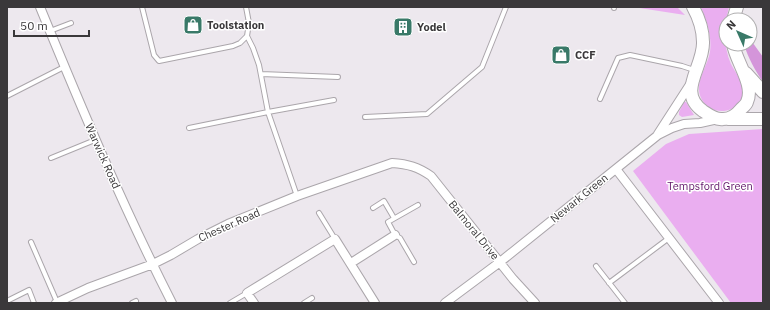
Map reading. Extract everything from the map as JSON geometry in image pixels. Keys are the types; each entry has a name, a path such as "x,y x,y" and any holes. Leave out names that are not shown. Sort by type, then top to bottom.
{"main road":[{"path":"692,7 699,18 703,31 704,42 702,54 691,83 692,98 696,105 708,114 721,119 763,119"},
{"path":"721,119 731,117 739,112 747,102 749,91 744,71 735,52"},
{"path":"744,71 763,92"}],"street":[{"name":"Warwick Road","path":"40,7 95,140 172,303"},
{"name":"Newark Green","path":"658,135 691,83"},
{"name":"Newark Green","path":"450,302 658,135 684,124 721,119"},
{"name":"Chester Road","path":"57,303 88,288 153,264 228,224 297,196 392,163 408,164"},
{"name":"Balmoral Drive","path":"408,164 420,169 430,176 535,303"},
{"path":"616,169 719,303"},
{"path":"351,263 395,235"},
{"path":"254,303 247,293 335,239 375,303"}],"lane":[{"path":"142,7 154,55 159,61 232,46 240,43 247,36"},
{"path":"246,7 249,23 247,36 253,48 268,112 297,196"},
{"path":"365,117 427,114 482,67 506,7"},
{"path":"49,31 71,23"},
{"path":"600,99 618,58 630,55 682,66 696,71"},
{"path":"7,96 64,67"},
{"path":"260,74 338,77"},
{"path":"189,128 334,100"},
{"path":"51,158 95,140"},
{"path":"373,208 384,201 394,218"},
{"path":"414,262 400,238 395,235 388,222 418,205"},
{"path":"319,213 335,239"},
{"path":"609,283 669,238"},
{"path":"31,242 57,303"},
{"path":"596,266 625,303"},
{"path":"7,301 28,290 34,303"},
{"path":"230,303 247,293"},
{"path":"304,303 312,298"}],"green space":[{"path":"633,7 677,7 685,15"},
{"path":"701,7 729,7 728,12 718,12 718,52 727,52 731,64 741,81 743,92 737,105 732,109 725,111 711,109 705,104 699,92 700,81 710,52 710,40"},
{"path":"684,102 686,102 694,115 682,117 679,115"},
{"name":"Tempsford Green","path":"763,129 763,303 731,303 633,171 666,144 689,134"}],"shaded area":[{"path":"758,50 763,57 763,82 752,64 747,52 758,52"}],"place":[{"name":"Toolstation","path":"193,25"},
{"name":"Yodel","path":"403,27"},
{"name":"CCF","path":"561,55"}]}
